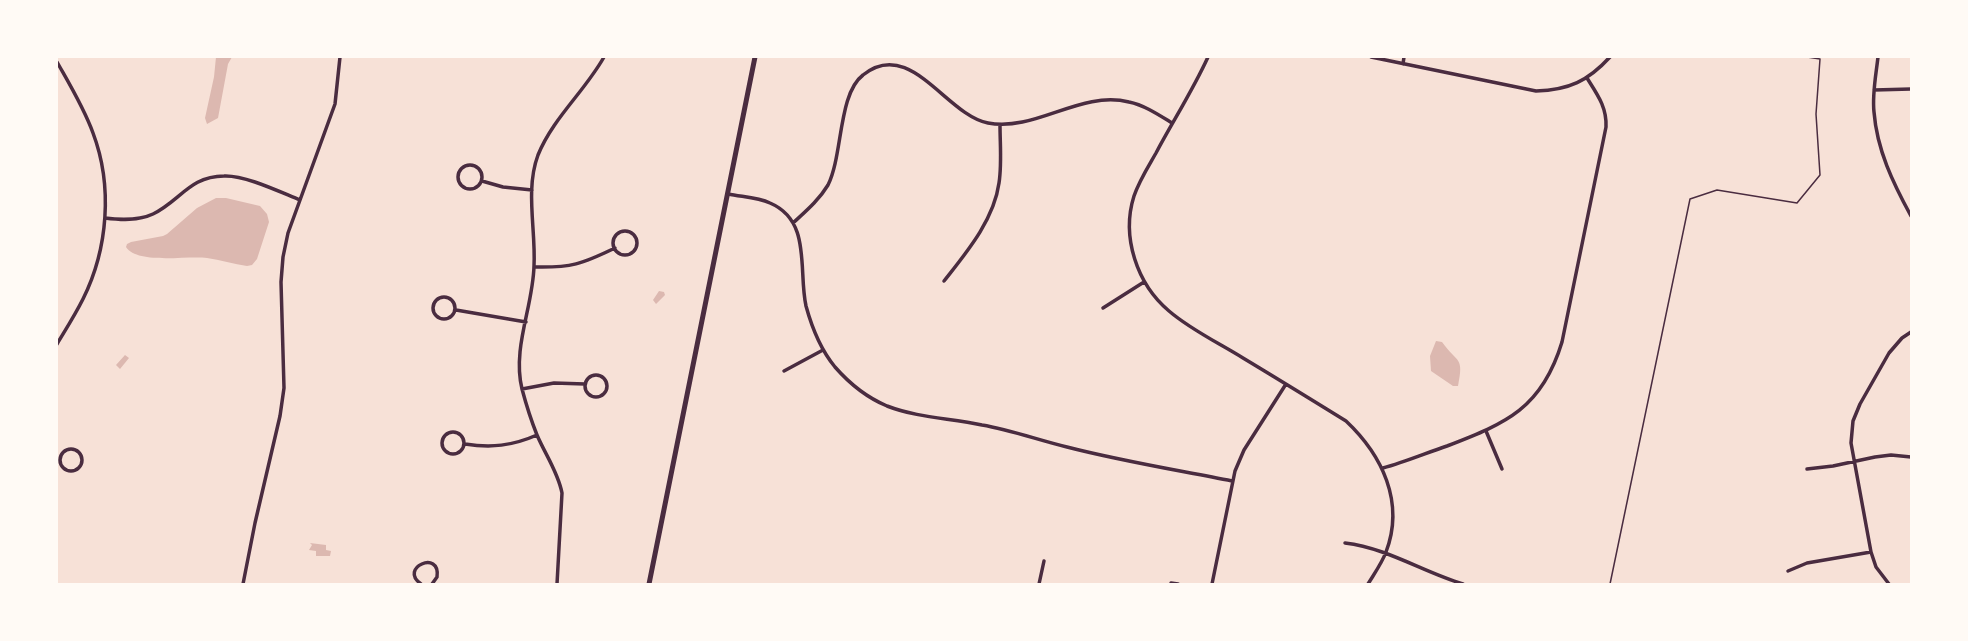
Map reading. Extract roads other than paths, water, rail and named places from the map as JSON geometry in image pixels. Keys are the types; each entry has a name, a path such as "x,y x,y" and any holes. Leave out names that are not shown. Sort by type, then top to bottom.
{"main road":[{"path":"649,584 755,57"}],"street":[{"path":"243,584 283,399 285,373 281,269 285,246 335,104 340,57"},
{"path":"556,584 562,493 558,479 537,435 522,389 519,361 534,267 532,190 535,167 542,146 551,130 604,57"},
{"path":"1208,57 1139,182 1134,196 1130,217 1131,247 1144,282 1154,295 1174,315 1346,421 1368,444 1383,468 1391,496 1392,510 1391,532 1386,553 1368,584"},
{"path":"1371,57 1536,90 1552,90 1571,86 1587,78 1610,57"},
{"path":"1403,64 1404,57"},
{"path":"1878,57 1874,90 1874,112 1883,157 1911,216"},
{"path":"57,62 78,99 94,135 102,168 105,218 101,245 92,276 82,300 57,344"},
{"path":"793,223 812,206 828,185 835,168 852,89 862,75 871,70 889,65 904,67 914,71 972,117 986,123 1000,125 1020,122 1105,99 1130,102 1172,123"},
{"path":"1383,468 1500,425 1521,410 1533,398 1548,377 1557,359 1562,342 1606,127 1606,117 1602,102 1587,78"},
{"path":"1874,90 1911,89"},
{"path":"944,281 984,224 994,204 999,183 1000,125"},
{"path":"465,166 474,166 481,172 482,181 473,189 464,188 459,182 459,173 465,166"},
{"path":"105,218 126,220 144,217 159,210 194,183 217,176 241,178 300,200"},
{"path":"482,181 503,187 532,190"},
{"path":"728,194 770,203 781,210 793,223 800,236 806,306 815,334 823,350 835,367 860,390 886,405 906,413 981,424 1067,447 1232,481"},
{"path":"621,232 631,233 636,239 636,246 630,253 622,254 615,248 614,239 621,232"},
{"path":"534,267 553,267 579,264 615,248"},
{"path":"1103,308 1144,282"},
{"path":"445,296 454,302 456,310 452,316 445,320 435,315 433,308 438,298 445,296"},
{"path":"456,310 526,322"},
{"path":"1888,584 1876,567 1871,552 1854,462 1851,432 1853,421 1860,404 1889,353 1902,338 1911,332"},
{"path":"784,371 823,350"},
{"path":"599,375 606,380 607,388 603,395 593,397 586,392 585,384 587,379 591,376 599,375"},
{"path":"522,389 554,383 585,384"},
{"path":"1212,584 1232,481 1244,450 1286,384"},
{"path":"454,431 463,436 465,444 461,451 454,454 445,451 442,442 444,435 454,431"},
{"path":"1486,431 1502,469"},
{"path":"465,444 500,446 523,441 537,435"},
{"path":"73,449 80,453 82,460 81,467 73,472 64,469 58,460 65,450 73,449"},
{"path":"1807,469 1891,455 1911,457"},
{"path":"1345,544 1364,545 1445,579 1463,584"},
{"path":"1788,570 1807,563 1871,552"},
{"path":"1039,584 1044,561"},
{"path":"421,584 416,579 415,572 419,565 425,562 432,564 437,570 437,577 432,584"},
{"path":"1171,583 1178,584"}]}
